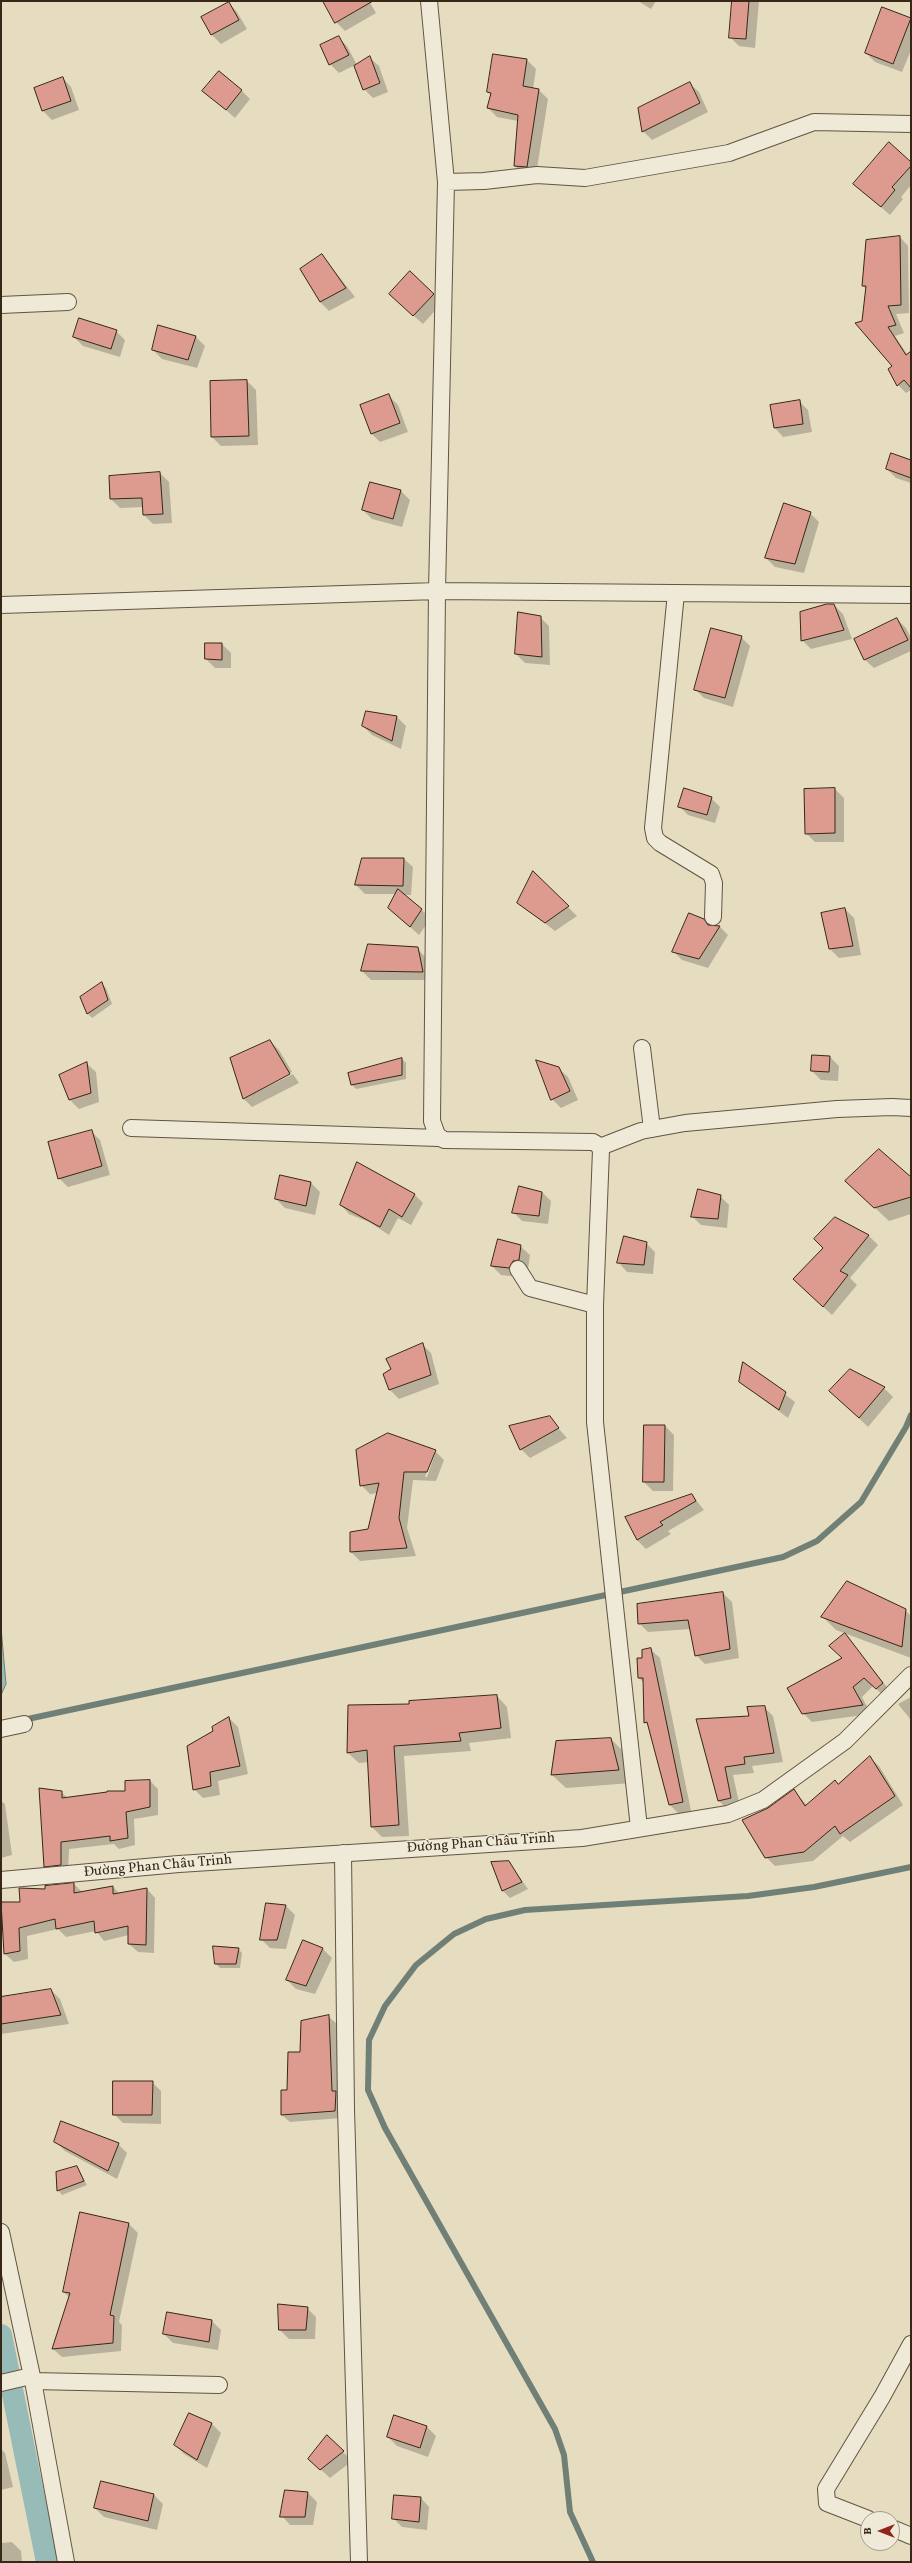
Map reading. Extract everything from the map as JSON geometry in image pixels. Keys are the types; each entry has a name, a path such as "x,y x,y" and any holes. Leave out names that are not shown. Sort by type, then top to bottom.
{"street":[{"path":"429,1 446,182 437,591 432,1121 439,1138"},
{"path":"446,182 484,181 537,175 585,178 729,153 814,122 911,124"},
{"path":"1,305 68,302"},
{"path":"1,605 437,591 911,595"},
{"path":"676,593 653,828 655,838 660,843 711,874 714,883 713,917"},
{"path":"642,1048 652,1129"},
{"path":"600,1147 652,1129 685,1123 837,1109 892,1107 911,1108"},
{"path":"132,1128 593,1142 600,1147"},
{"path":"600,1147 595,1422 639,1828"},
{"path":"518,1269 530,1288 596,1304"},
{"name":"Đường Phan Châu Trinh","path":"1,1880 179,1864 582,1838 728,1814 763,1800 844,1741 911,1675"},
{"path":"1,1729 24,1724"},
{"path":"343,1853 346,2108 359,2562"},
{"path":"1,2232 32,2378 66,2562"},
{"path":"860,2516 827,2503 826,2489 882,2396 911,2344"},
{"path":"1,2383 32,2378 219,2385"},
{"path":"900,2531 911,2536"}],"water":[{"path":"1,1627 6,1684 1,1695"}],"building":[{"path":"323,1 373,1 335,23"},
{"path":"732,1 749,1 746,39 729,38"},
{"path":"229,2 239,20 211,35 201,17"},
{"path":"882,7 911,18 893,64 865,53"},
{"path":"339,36 349,55 329,65 320,45"},
{"path":"493,54 527,59 523,86 539,89 527,167 514,166 518,115 487,108 491,93 487,92"},
{"path":"370,56 380,83 363,90 354,66"},
{"path":"219,71 242,90 226,110 202,91"},
{"path":"63,77 71,101 42,111 34,88"},
{"path":"690,82 700,103 642,132 638,108"},
{"path":"889,142 911,162 911,166 892,187 895,190 881,207 853,184"},
{"path":"900,236 901,305 888,306 896,325 888,327 906,355 911,351 911,388 904,380 897,386 888,369 892,366 855,323 862,321 866,286 862,286 866,240"},
{"path":"322,254 346,288 320,302 300,269"},
{"path":"410,271 434,294 413,316 389,294"},
{"path":"79,318 117,330 111,349 73,337"},
{"path":"158,325 196,336 188,360 152,350"},
{"path":"247,380 249,436 211,437 210,381"},
{"path":"389,394 400,423 371,434 360,405"},
{"path":"800,400 803,424 774,428 770,405"},
{"path":"891,453 911,460 911,478 886,469"},
{"path":"160,472 163,514 143,515 142,498 110,499 109,476"},
{"path":"370,482 401,490 393,519 362,510"},
{"path":"784,503 811,512 795,564 765,558"},
{"path":"827,604 834,604 844,630 801,641 800,612"},
{"path":"518,612 541,616 542,657 515,654"},
{"path":"897,618 908,640 864,660 854,639"},
{"path":"711,628 742,636 725,698 694,690"},
{"path":"205,643 222,643 222,660 205,659"},
{"path":"366,711 397,716 392,741 362,726"},
{"path":"684,788 712,797 707,815 678,807"},
{"path":"835,788 835,833 805,834 804,789"},
{"path":"362,858 404,858 403,886 355,885"},
{"path":"533,871 569,906 545,923 517,903"},
{"path":"398,889 422,909 410,927 388,908"},
{"path":"845,908 853,946 829,949 821,913"},
{"path":"689,913 704,919 708,925 720,926 699,959 672,952"},
{"path":"368,944 418,947 423,972 361,971"},
{"path":"102,982 108,1000 87,1014 80,997"},
{"path":"270,1040 290,1074 243,1099 230,1058"},
{"path":"812,1055 830,1056 829,1072 811,1071"},
{"path":"402,1058 402,1075 351,1085 348,1073"},
{"path":"536,1060 559,1067 570,1091 551,1100"},
{"path":"87,1062 91,1093 69,1100 59,1075"},
{"path":"92,1130 102,1166 58,1179 48,1142"},
{"path":"879,1149 911,1177 911,1197 874,1208 845,1181"},
{"path":"357,1162 415,1194 402,1217 389,1209 380,1227 340,1205"},
{"path":"280,1175 311,1182 306,1206 275,1199"},
{"path":"519,1186 542,1192 539,1216 512,1213"},
{"path":"698,1189 721,1195 718,1219 691,1217"},
{"path":"835,1217 869,1235 840,1271 848,1275 823,1307 793,1279 823,1248 814,1239"},
{"path":"624,1236 647,1242 644,1265 617,1263"},
{"path":"498,1239 521,1245 519,1260 513,1261 509,1268 491,1266"},
{"path":"423,1343 431,1375 389,1390 383,1374 391,1369 386,1359"},
{"path":"743,1362 786,1392 779,1410 739,1382"},
{"path":"850,1369 885,1387 859,1418 829,1391"},
{"path":"550,1416 559,1428 520,1450 509,1426"},
{"path":"644,1425 665,1425 664,1482 643,1482"},
{"path":"388,1433 436,1450 427,1472 404,1472 399,1518 407,1548 350,1552 350,1532 368,1529 379,1483 360,1486 356,1450"},
{"path":"692,1494 696,1501 660,1522 663,1525 637,1540 625,1517"},
{"path":"847,1581 906,1609 902,1647 821,1617"},
{"path":"723,1592 730,1649 695,1656 688,1620 638,1624 637,1604"},
{"path":"845,1633 883,1683 876,1689 864,1678 853,1687 863,1705 802,1714 787,1688 842,1658 829,1646"},
{"path":"651,1648 683,1802 669,1805 647,1722 644,1723 643,1678 638,1678 637,1658 642,1658 642,1650"},
{"path":"497,1695 501,1728 459,1733 461,1741 394,1746 399,1825 371,1827 367,1750 347,1753 348,1705 409,1704 409,1701"},
{"path":"765,1706 774,1753 744,1757 745,1764 725,1767 731,1798 718,1801 696,1719 749,1716 747,1707"},
{"path":"229,1717 240,1766 210,1772 211,1786 193,1790 187,1746 213,1731 212,1727"},
{"path":"611,1738 619,1770 551,1775 556,1741"},
{"path":"870,1756 895,1796 840,1834 835,1826 804,1852 765,1858 742,1820 768,1808 794,1789 805,1806 835,1780 838,1784"},
{"path":"150,1780 150,1807 126,1812 128,1838 110,1841 110,1836 61,1842 61,1865 44,1867 39,1788 62,1791 62,1798 107,1791 125,1791 125,1781"},
{"path":"509,1861 522,1882 502,1891 491,1862"},
{"path":"74,1883 74,1893 113,1886 113,1894 147,1888 146,1945 128,1944 128,1926 95,1933 94,1921 56,1929 55,1919 19,1928 20,1951 4,1954 1,1902 20,1902 19,1888 45,1889 45,1886"},
{"path":"266,1903 286,1905 277,1940 260,1940"},
{"path":"303,1940 323,1948 306,1986 286,1980"},
{"path":"213,1946 239,1948 236,1964 215,1964"},
{"path":"51,1989 61,2015 1,2024 1,1997"},
{"path":"329,2015 332,2091 336,2091 335,2111 281,2115 281,2090 287,2090 288,2052 300,2052 301,2021"},
{"path":"113,2081 153,2081 152,2115 113,2115"},
{"path":"61,2121 119,2143 108,2171 54,2142"},
{"path":"77,2166 84,2181 57,2191 56,2172"},
{"path":"80,2212 129,2223 110,2315 114,2316 113,2343 52,2349 70,2293 63,2292"},
{"path":"278,2304 308,2307 306,2330 279,2330"},
{"path":"167,2312 212,2320 209,2342 163,2334"},
{"path":"189,2413 212,2423 197,2460 174,2445"},
{"path":"394,2415 427,2426 420,2448 387,2437"},
{"path":"327,2435 344,2451 320,2470 308,2459"},
{"path":"101,2481 154,2494 148,2521 94,2508"},
{"path":"285,2490 308,2492 305,2517 280,2517"},
{"path":"394,2495 421,2497 419,2522 392,2519"}],"waterway":[{"path":"23,1720 783,1557 817,1541 861,1502 906,1427 911,1415"},
{"path":"593,2562 570,2512 564,2455 555,2429 385,2128 368,2090 369,2040 385,2006 416,1965 454,1934 486,1919 525,1910 748,1896 814,1887 911,1867"},
{"path":"1,2335 47,2562"}]}
